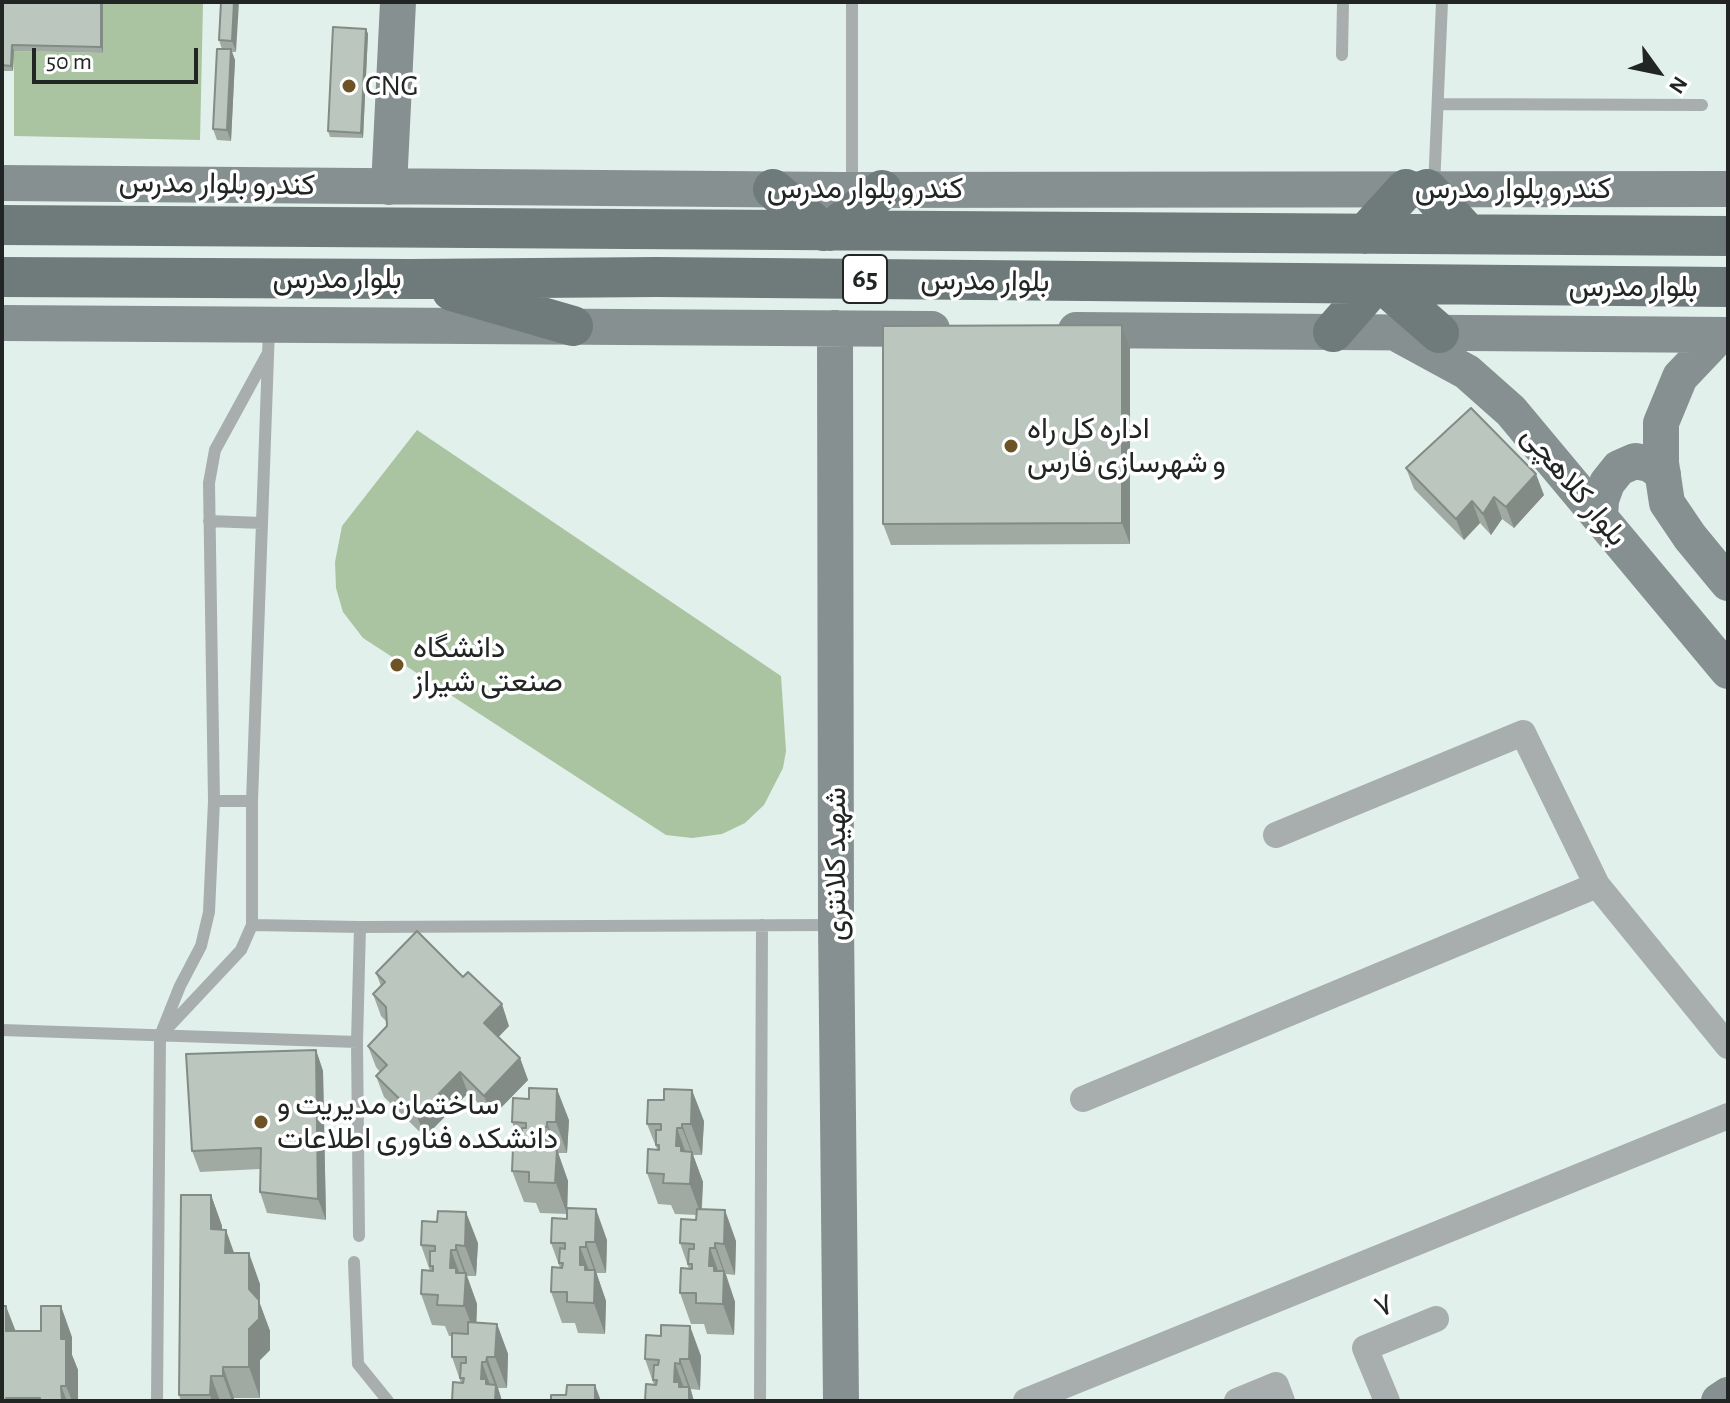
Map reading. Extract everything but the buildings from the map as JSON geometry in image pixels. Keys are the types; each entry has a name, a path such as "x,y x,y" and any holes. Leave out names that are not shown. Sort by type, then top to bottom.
{"main road":[{"path":"389,187 398,2"},
{"name":"کندرو بلوار مدرس","path":"2,183 867,190 1728,189"},
{"path":"773,189 826,231 867,190"},
{"path":"1365,234 1423,189 1468,234"},
{"name":"بلوار مدرس","path":"2,225 1728,236"},
{"name":"بلوار مدرس","path":"2,277 657,277 1728,287"},
{"path":"410,279 573,326"},
{"path":"1333,332 1379,285 1439,333"},
{"path":"2,323 268,339 573,326 960,329"},
{"name":"شهید کلانتری","path":"835,328 841,1401"},
{"path":"1037,330 1724,335"},
{"name":"بلوار کلاهچی","path":"1394,332 1467,372 1511,411 1728,671"},
{"name":"بلوار کلاهچی","path":"1724,335 1680,377 1661,423 1667,503 1728,583"},
{"path":"1600,518 1601,500 1607,483 1619,468 1635,461 1650,464 1663,474"},
{"path":"1719,1401 1728,1395"}],"street":[{"path":"1276,835 1523,733 1597,885 1728,1046"},
{"path":"1083,1099 1597,885"},
{"path":"1026,1401 1728,1116"},
{"name":"۷","path":"1387,1401 1365,1348 1436,1319"},
{"path":"1237,1401 1276,1385 1282,1401"}],"lane":[{"path":"852,2 867,190"},
{"path":"1342,55 1343,2"},
{"path":"1423,189 1439,104 1442,2"},
{"path":"1439,104 1702,105"},
{"path":"157,1401 160,1036 180,986 201,946 209,912 214,801 209,483 215,450 268,339"},
{"path":"160,1036 241,950 252,925 252,801 268,339"},
{"path":"209,521 262,523"},
{"path":"214,801 252,801"},
{"path":"252,925 836,925"},
{"path":"760,1401 762,925"},
{"path":"359,1236 357,1042 360,927"},
{"path":"2,1030 357,1042"},
{"path":"354,1262 358,1364 388,1401"}],"green space":[{"path":"103,2 203,4 200,140 14,136 14,51 102,53"},
{"path":"417,430 781,676 786,751 783,768 764,805 745,823 722,834 692,838 666,835 363,638 343,612 336,588 335,562 342,526"}],"place":[{"name":"CNG","path":"349,86"},
{"name":"اداره کل راه و شهرسازی فارس","path":"1011,446"},
{"name":"دانشگاه صنعتی شیراز","path":"397,665"},
{"name":"ساختمان مدیریت و دانشکده فناوری اطلاعات","path":"261,1122"}]}
